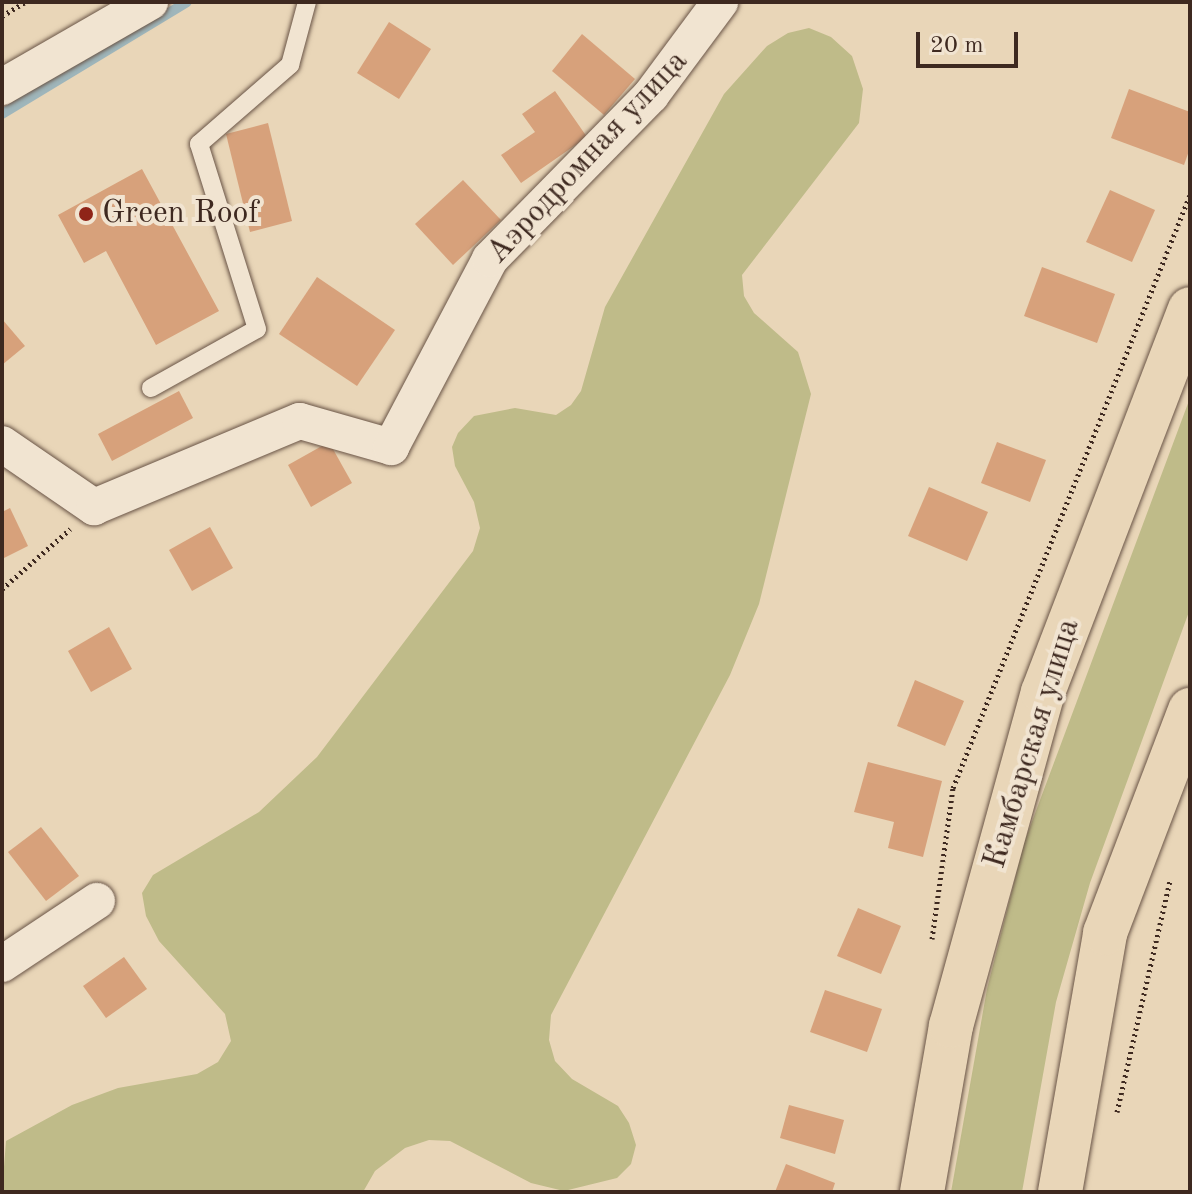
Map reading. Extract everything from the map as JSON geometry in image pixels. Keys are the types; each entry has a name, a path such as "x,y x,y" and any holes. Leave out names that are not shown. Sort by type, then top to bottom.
{"main road":[{"name":"Камбарская улица","path":"922,1192 951,1026 1043,692 1190,309"},
{"path":"1060,1192 1105,933 1190,710"}],"street":[{"path":"2,87 150,2"},
{"name":"Аэродромная улица","path":"94,507 300,421 391,447 490,259 651,95 720,2"},
{"path":"2,444 94,507"},
{"path":"2,964 97,901"}],"lane":[{"path":"151,388 257,329 199,144 290,65 307,2"}],"path":[{"path":"2,16 25,2"},
{"path":"2,589 94,507"},
{"path":"1116,1116 1171,877"}],"shaded area":[{"path":"809,28 831,37 852,56 863,89 859,123 742,275 744,296 754,313 798,352 811,394 759,604 730,675 551,1015 549,1040 555,1061 572,1079 618,1106 629,1123 636,1145 631,1164 617,1178 564,1191 531,1183 450,1141 429,1140 405,1148 375,1171 363,1192 2,1192 6,1141 72,1105 118,1088 197,1074 218,1062 231,1041 225,1014 159,941 146,916 142,893 153,875 259,812 317,757 473,551 480,528 474,502 455,466 452,447 458,433 474,416 515,408 556,415 571,405 581,391 605,307 724,94 767,46 788,33"},
{"path":"1190,398 1190,609 1090,883 1056,1002 1022,1192 951,1192 987,989 1024,843"}],"building":[{"path":"389,22 431,49 399,99 357,73"},
{"path":"582,34 635,79 604,115 552,71"},
{"path":"1129,89 1190,112 1190,148 1184,165 1111,138"},
{"path":"555,91 587,137 521,183 501,155 535,132 522,114"},
{"path":"268,123 292,221 250,232 226,134"},
{"path":"142,169 219,311 156,345 106,251 84,263 58,215"},
{"path":"463,180 501,220 453,265 415,224"},
{"path":"1110,190 1155,210 1132,262 1086,242"},
{"path":"1042,267 1115,294 1097,343 1024,316"},
{"path":"317,277 395,330 357,386 279,334"},
{"path":"2,319 25,346 2,365"},
{"path":"179,391 193,418 112,461 98,434"},
{"path":"329,442 352,483 311,507 288,465"},
{"path":"997,442 1046,460 1030,502 981,483"},
{"path":"929,487 988,512 967,561 908,536"},
{"path":"10,508 28,546 2,559 2,512"},
{"path":"210,527 233,568 192,591 169,550"},
{"path":"109,627 132,669 91,692 68,651"},
{"path":"915,680 964,701 945,746 897,726"},
{"path":"868,762 942,781 923,857 888,848 894,822 854,812"},
{"path":"41,827 79,876 46,901 8,852"},
{"path":"858,908 901,926 881,974 837,956"},
{"path":"124,957 147,989 106,1018 83,986"},
{"path":"825,990 882,1009 867,1052 810,1032"},
{"path":"789,1105 844,1120 835,1154 780,1138"},
{"path":"786,1164 835,1183 832,1192 775,1192"}],"waterway":[{"path":"2,114 187,2"}],"place":[{"name":"Green Roof","path":"86,214"}]}
